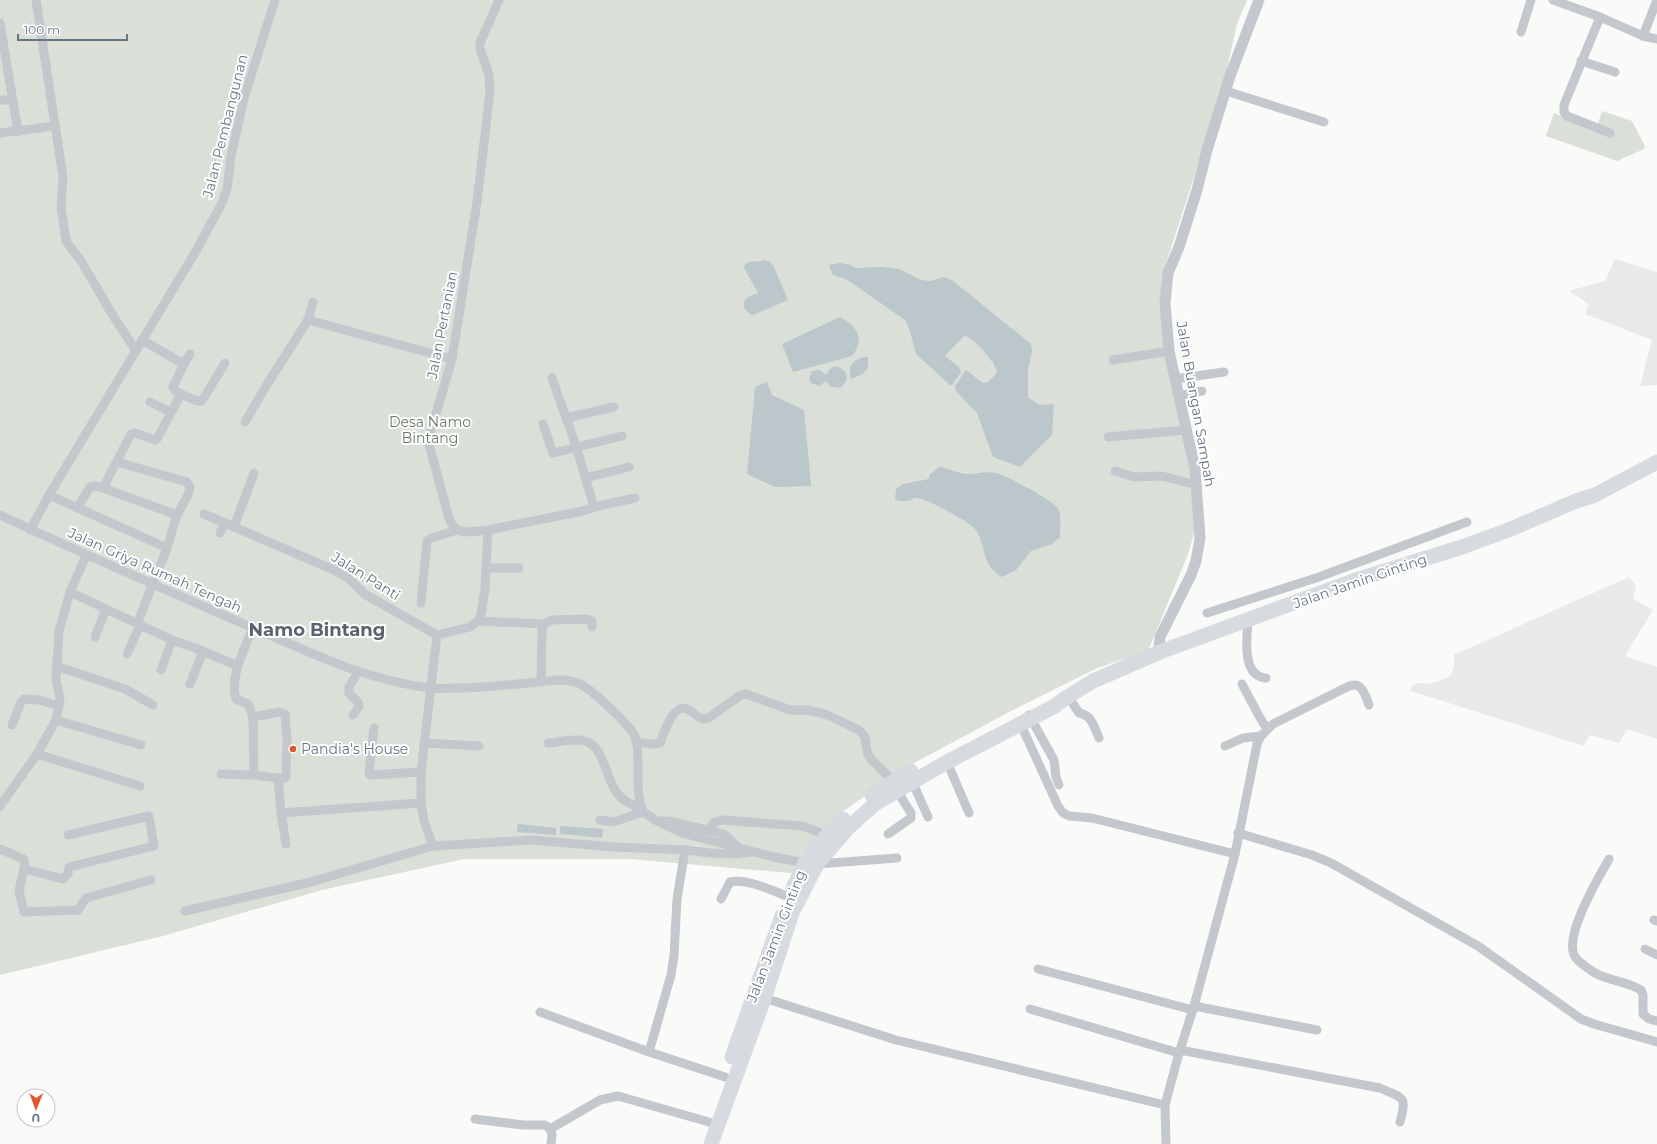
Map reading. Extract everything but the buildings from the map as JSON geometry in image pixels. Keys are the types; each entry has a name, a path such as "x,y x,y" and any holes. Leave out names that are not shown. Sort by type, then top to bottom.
{"highway":[{"name":"Jalan Jamin Ginting","path":"702,1144 725,1078 811,864 858,818 894,787 912,781 1066,698 1094,681 1160,652 1322,593 1511,529 1576,501 1595,495 1657,462"},
{"name":"Jalan Jamin Ginting","path":"711,1144 789,897 811,864 827,835 850,812 894,787 948,751 1008,720 1027,719"}],"street":[{"path":"36,0 63,177 61,207 66,241 81,261 136,351"},
{"name":"Jalan Pembangunan","path":"30,530 49,495 213,221 227,189 231,156 242,107 265,29 276,0"},
{"name":"Jalan Pertanian","path":"457,530 453,527 449,518 428,441 452,359 477,202 490,91 489,75 481,52 480,43 499,0"},
{"name":"Jalan Buangan Sampah","path":"1160,652 1160,637 1191,575 1196,561 1200,538 1195,469 1169,351 1164,303 1168,273 1179,247 1195,197 1207,150 1226,91 1259,0"},
{"path":"1521,32 1531,0"},
{"path":"1553,0 1600,17 1643,36 1657,39"},
{"path":"1643,36 1657,0"},
{"path":"1600,17 1564,104 1564,112 1567,116 1610,133"},
{"path":"0,23 4,69 13,100 18,132"},
{"path":"1581,61 1615,72"},
{"path":"1226,91 1324,122"},
{"path":"0,100 13,100"},
{"path":"0,133 18,132 55,126"},
{"path":"245,422 308,320 313,302"},
{"path":"308,320 452,359"},
{"path":"142,340 184,364"},
{"path":"1113,360 1169,351"},
{"path":"190,354 173,387 181,394 199,402 202,401 225,363"},
{"path":"1175,379 1224,372"},
{"path":"552,378 576,446 594,507"},
{"path":"1178,396 1202,391"},
{"path":"103,488 132,433 156,439 181,394"},
{"path":"150,402 171,412"},
{"path":"566,418 614,407"},
{"path":"542,424 552,453 622,436"},
{"path":"1108,437 1186,430"},
{"path":"117,462 188,483 190,487 188,495 177,515 167,548 127,654"},
{"path":"585,478 629,467"},
{"path":"1115,471 1134,477 1162,476 1197,485"},
{"path":"220,533 229,525 254,473"},
{"path":"77,508 90,487 96,486 177,515"},
{"path":"49,495 167,548"},
{"path":"420,603 427,541 432,538 457,530 462,532 488,530 583,511 594,507 635,498"},
{"name":"Jalan Panti","path":"204,514 341,574 366,595 437,635"},
{"name":"Jalan Griya Rumah Tengah","path":"0,515 86,556 301,650 358,672 398,683 431,688 484,688 541,681 569,680 580,684 590,690 635,735 638,787 642,810"},
{"path":"1207,613 1316,578 1467,522"},
{"path":"433,846 424,821 420,803 421,772 437,635 470,627 478,621 481,615 488,530"},
{"path":"0,806 36,754 56,720 59,706 56,666 59,631 70,592 86,556"},
{"path":"486,568 519,568"},
{"path":"1316,578 1322,593"},
{"path":"70,592 172,640 238,666"},
{"path":"95,637 106,609"},
{"path":"478,621 544,624 556,619 587,619 592,621 592,627"},
{"path":"1248,621 1247,653 1250,665 1258,676 1266,678"},
{"path":"541,681 542,631 544,624"},
{"path":"253,628 238,666 234,681 235,698 248,704 253,717 254,775"},
{"path":"161,670 172,640"},
{"path":"190,684 203,652"},
{"path":"56,666 125,689 153,705"},
{"path":"353,715 359,706 358,702 349,693 349,687 358,672"},
{"path":"1166,1144 1165,1105 1179,1052 1194,1008 1234,854 1257,744 1264,732 1259,716 1242,684"},
{"path":"1225,746 1243,738 1264,732 1277,722 1353,684 1360,686 1369,704"},
{"path":"636,742 652,744 660,743 664,729 679,709 686,708 703,719 713,716 741,695 750,695 790,710 807,710 825,714 859,730 865,738 867,752 870,758 889,776 894,787 911,813 911,818 908,822 888,834"},
{"path":"1066,698 1079,712 1090,717 1099,738"},
{"path":"12,725 21,702 24,699 39,700 59,706"},
{"path":"221,774 254,775 283,779 286,777 287,731 285,714 279,712 253,717"},
{"path":"1027,719 1054,760 1058,785"},
{"path":"1027,719 1058,806 1066,814 1092,818 1234,854"},
{"path":"56,720 141,745"},
{"path":"374,728 369,772 370,775 421,772"},
{"path":"548,743 576,740 591,744 599,752 610,782 618,794 626,802 642,810 657,821 682,833 811,864 897,858"},
{"path":"425,742 479,746"},
{"path":"36,754 140,786"},
{"path":"947,762 970,813"},
{"path":"278,778 281,813 286,844"},
{"path":"912,781 928,817"},
{"path":"281,813 420,803"},
{"path":"600,820 613,822 642,810"},
{"path":"24,869 63,879 68,874 69,867 154,846 149,816 68,835"},
{"path":"708,830 715,822 723,820 802,826 827,835"},
{"path":"657,821 670,821 724,834 737,846"},
{"path":"1238,833 1312,855 1336,865 1478,946 1581,1019 1657,1042"},
{"path":"185,911 307,883 433,846 532,840 710,853 735,854 755,851"},
{"path":"0,849 23,859 25,863 19,891 24,912 78,910 86,898 151,880"},
{"path":"649,1052 671,975 674,956 677,899 685,850"},
{"path":"1609,859 1586,902 1573,937 1572,946 1574,954 1579,962 1597,974 1641,990 1643,995 1643,1014 1649,1019 1657,1021"},
{"path":"721,899 730,882 737,881 789,897"},
{"path":"1645,949 1657,955"},
{"path":"1038,969 1194,1008 1317,1030"},
{"path":"758,996 896,1040 1165,1105"},
{"path":"1030,1009 1179,1052 1380,1088 1400,1097 1404,1102 1400,1122"},
{"path":"540,1012 725,1078"},
{"path":"550,1129 600,1100 618,1096 709,1122"},
{"path":"475,1119 524,1125 545,1125 550,1129 552,1136 551,1144"}],"shaded area":[{"path":"1615,259 1657,272 1657,385 1640,386 1652,340 1585,314 1589,304 1569,291 1605,281"},
{"path":"764,260 773,265 788,300 753,315 746,311 744,303 748,297 758,293 744,268 745,264 753,261 759,262"},
{"path":"840,263 851,265 855,268 882,267 899,269 921,280 930,281 944,277 952,280 1031,344 1032,351 1028,369 1028,398 1040,405 1054,404 1052,435 1020,467 993,457 977,413 956,391 955,386 966,370 983,383 988,382 997,373 993,361 991,361 975,342 964,336 945,356 959,367 961,372 952,385 950,385 916,354 909,328 905,320 846,279 833,275 829,265"},
{"path":"840,317 851,324 859,339 856,350 852,356 793,372 782,344"},
{"path":"868,357 868,368 863,374 851,379 850,368 856,360"},
{"path":"833,367 841,368 845,371 847,379 841,388 831,387 826,381 819,386 811,383 809,378 812,371 820,370 826,375"},
{"path":"767,382 772,395 804,410 811,486 775,487 747,474 755,387"},
{"path":"939,467 964,474 988,472 996,473 1019,483 1040,495 1056,506 1059,510 1060,537 1052,544 1031,551 1016,570 1002,577 995,572 987,562 982,543 976,530 972,526 948,511 921,499 915,498 909,501 895,500 896,489 903,484 929,479 929,475"},
{"path":"1629,577 1636,586 1633,599 1653,610 1625,656 1657,667 1657,739 1627,729 1619,743 1590,735 1584,746 1411,691 1411,687 1417,683 1428,684 1440,681 1450,676 1454,668 1454,655"},
{"path":"518,824 556,828 556,835 517,832"},
{"path":"560,826 603,829 602,838 560,834"}],"green space":[{"name":"Desa Namo Bintang","path":"0,0 1247,0 1237,24 1223,87 1162,276 1161,318 1169,365 1189,458 1194,496 1194,534 1188,554 1148,651 1097,668 1009,712 905,768 835,817 802,874 629,859 464,859 322,890 163,936 0,975"},
{"path":"1602,111 1632,121 1645,146 1644,149 1617,161 1546,136 1554,113 1596,130"}],"place":[{"name":"Pandia's House","path":"293,749"}],"district":[{"name":"Namo Bintang","path":"317,630"}]}
